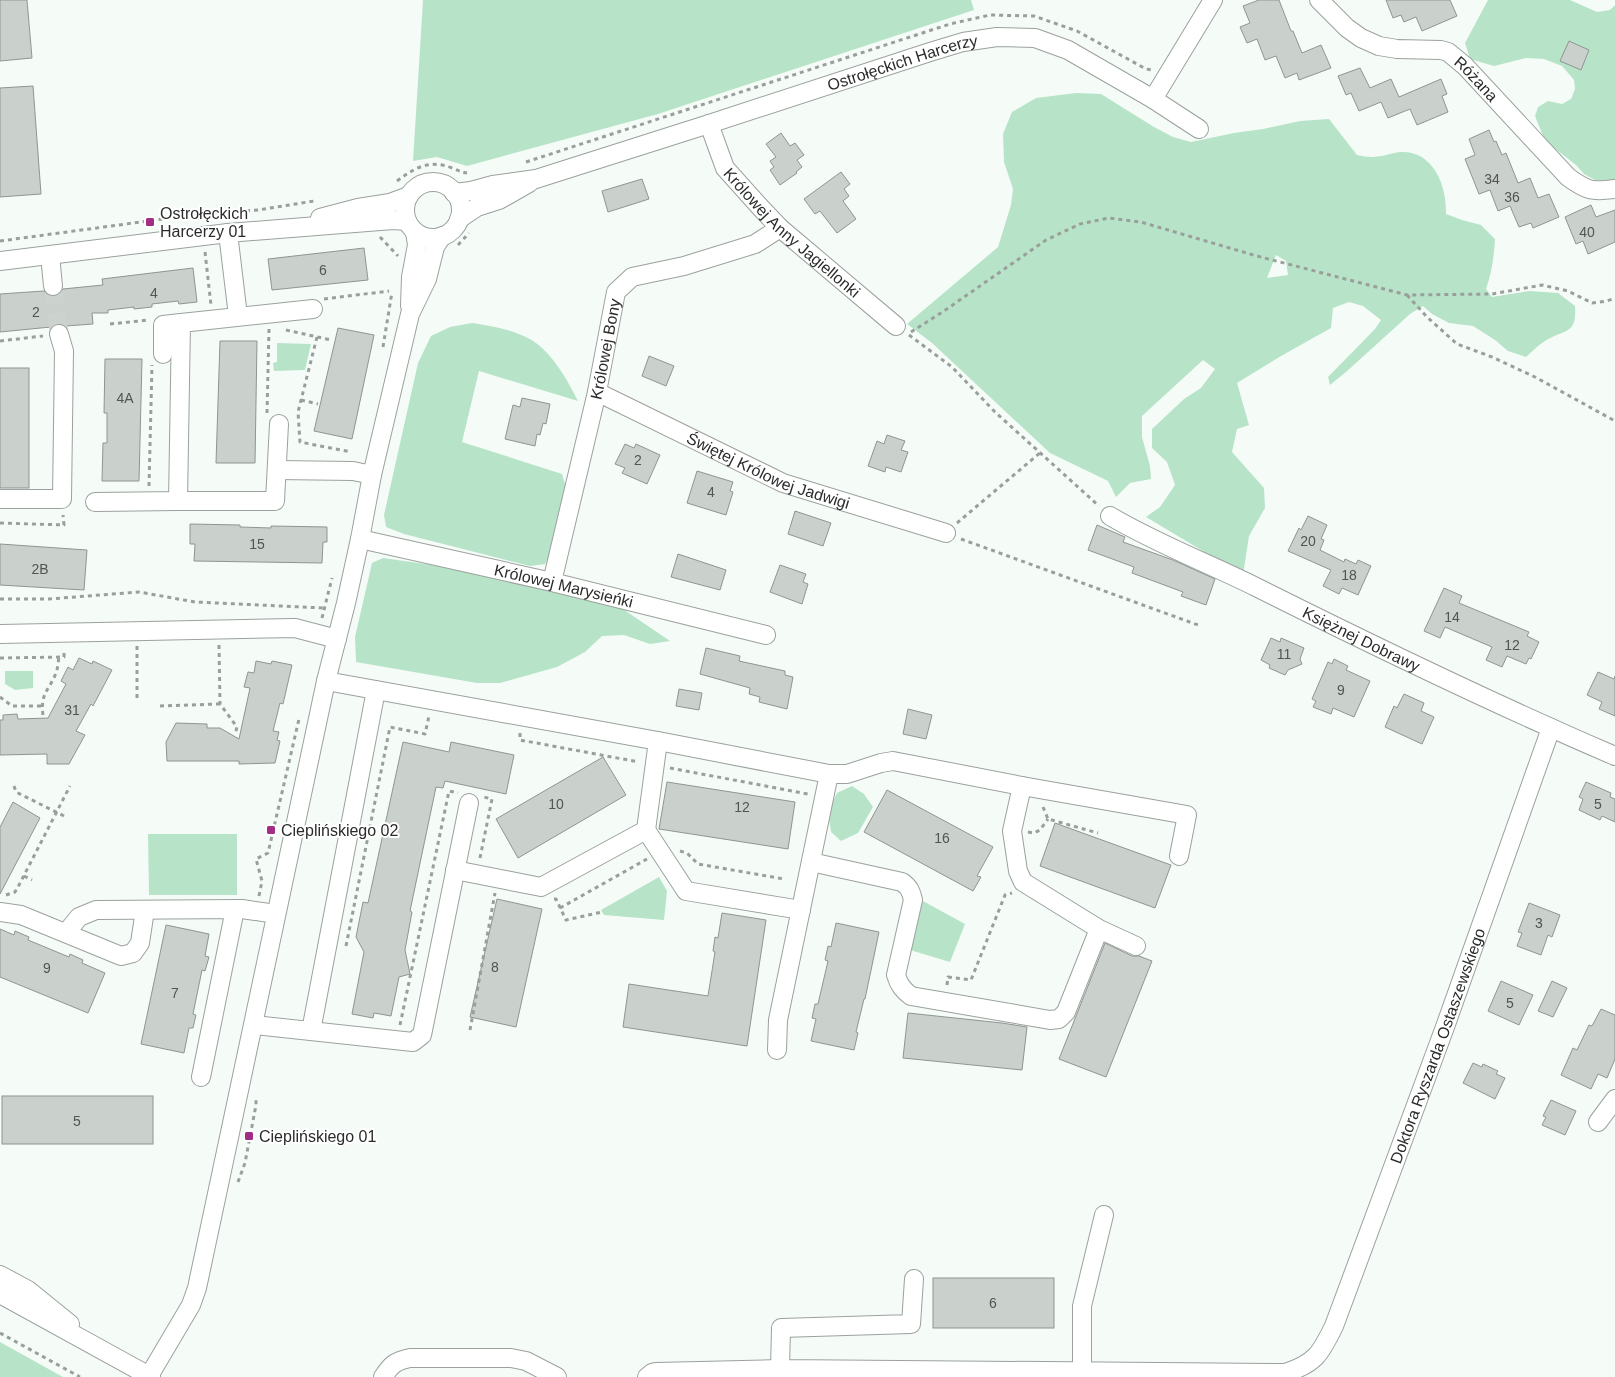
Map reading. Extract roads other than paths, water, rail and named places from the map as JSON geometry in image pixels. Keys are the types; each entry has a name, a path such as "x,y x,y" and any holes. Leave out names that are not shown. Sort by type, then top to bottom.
{"street":[{"path":"1153,99 1213,0"},
{"name":"Różana","path":"1319,0 1347,28 1361,38 1379,46 1397,49 1434,49 1448,52 1465,66 1568,177 1584,188 1595,191 1615,189"},
{"name":"Ostrołęckich Harcerzy","path":"454,193 471,191 493,184 536,179 930,52 963,42 997,36 1036,38 1068,50 1153,99 1199,130"},
{"name":"Królowej Anny Jagiellonki","path":"709,124 725,168 780,228 902,330"},
{"name":"Ostrołęckich Harcerzy","path":"459,218 477,207 499,200 536,179"},
{"path":"0,261 50,255 229,241 358,208 390,203 409,196 420,185 428,183 443,184 454,193 460,205 459,218 452,229 449,241 435,248 427,279 410,314"},
{"path":"0,1294 150,1376 191,1305 197,1288 254,1025 326,681 410,314 411,277 417,245 405,208 409,196"},
{"path":"281,228 393,220 411,226 429,238 449,241"},
{"name":"Królowej Bony","path":"552,582 597,392 616,292 632,277 684,266 755,244 780,228"},
{"path":"229,241 238,316"},
{"path":"50,255 53,286"},
{"path":"157,356 163,325 238,316 269,320 313,309"},
{"path":"178,501 181,323"},
{"path":"0,498 62,498 64,351 59,334"},
{"name":"Świętej Królowej Jadwigi","path":"597,392 783,483 946,533"},
{"path":"95,502 276,502 277,470 273,419"},
{"path":"277,470 353,471 372,475"},
{"name":"Księżnej Dobrawy","path":"1110,516 1131,529 1240,579 1338,628 1615,756"},
{"name":"Królowej Marysieńki","path":"360,539 552,582 766,635"},
{"path":"0,634 295,628 337,639"},
{"path":"326,681 829,774 846,774 880,763 893,761 1187,815 1179,856"},
{"path":"311,1030 376,690"},
{"name":"Doktora Ryszarda Ostaszewskiego","path":"1082,1371 1285,1373 1302,1368 1324,1346 1334,1326 1445,1027 1551,728"},
{"path":"658,741 646,830 686,891 801,910"},
{"path":"777,1050 778,1020 829,774"},
{"path":"1022,786 1013,829 1018,871 1023,882 1099,929 1136,946"},
{"path":"254,1025 413,1042 422,1035 455,870 473,798"},
{"path":"455,870 541,887 646,830"},
{"path":"811,862 902,882 908,886 913,900 896,975 903,990 911,996 1050,1020 1059,1019 1066,1012 1099,929"},
{"path":"1,904 21,915 121,956 133,953 140,943 145,910"},
{"path":"66,933 79,917 96,910 236,909 276,914"},
{"path":"201,1076 236,909"},
{"path":"1598,1122 1615,1099"},
{"path":"647,1377 656,1372 1082,1371 1082,1306 1104,1216"},
{"path":"0,1274 40,1299 92,1345"},
{"path":"780,1373 781,1328 911,1324 914,1278"},
{"path":"383,1377 390,1366 410,1358 511,1358 526,1360 557,1377"}],"tunnel":[{"path":"53,286 59,334"}],"place":[{"name":"Ostrołęckich Harcerzy 01","path":"150,222"},
{"name":"Cieplińskiego 02","path":"271,830"},
{"name":"Cieplińskiego 01","path":"249,1136"}]}
